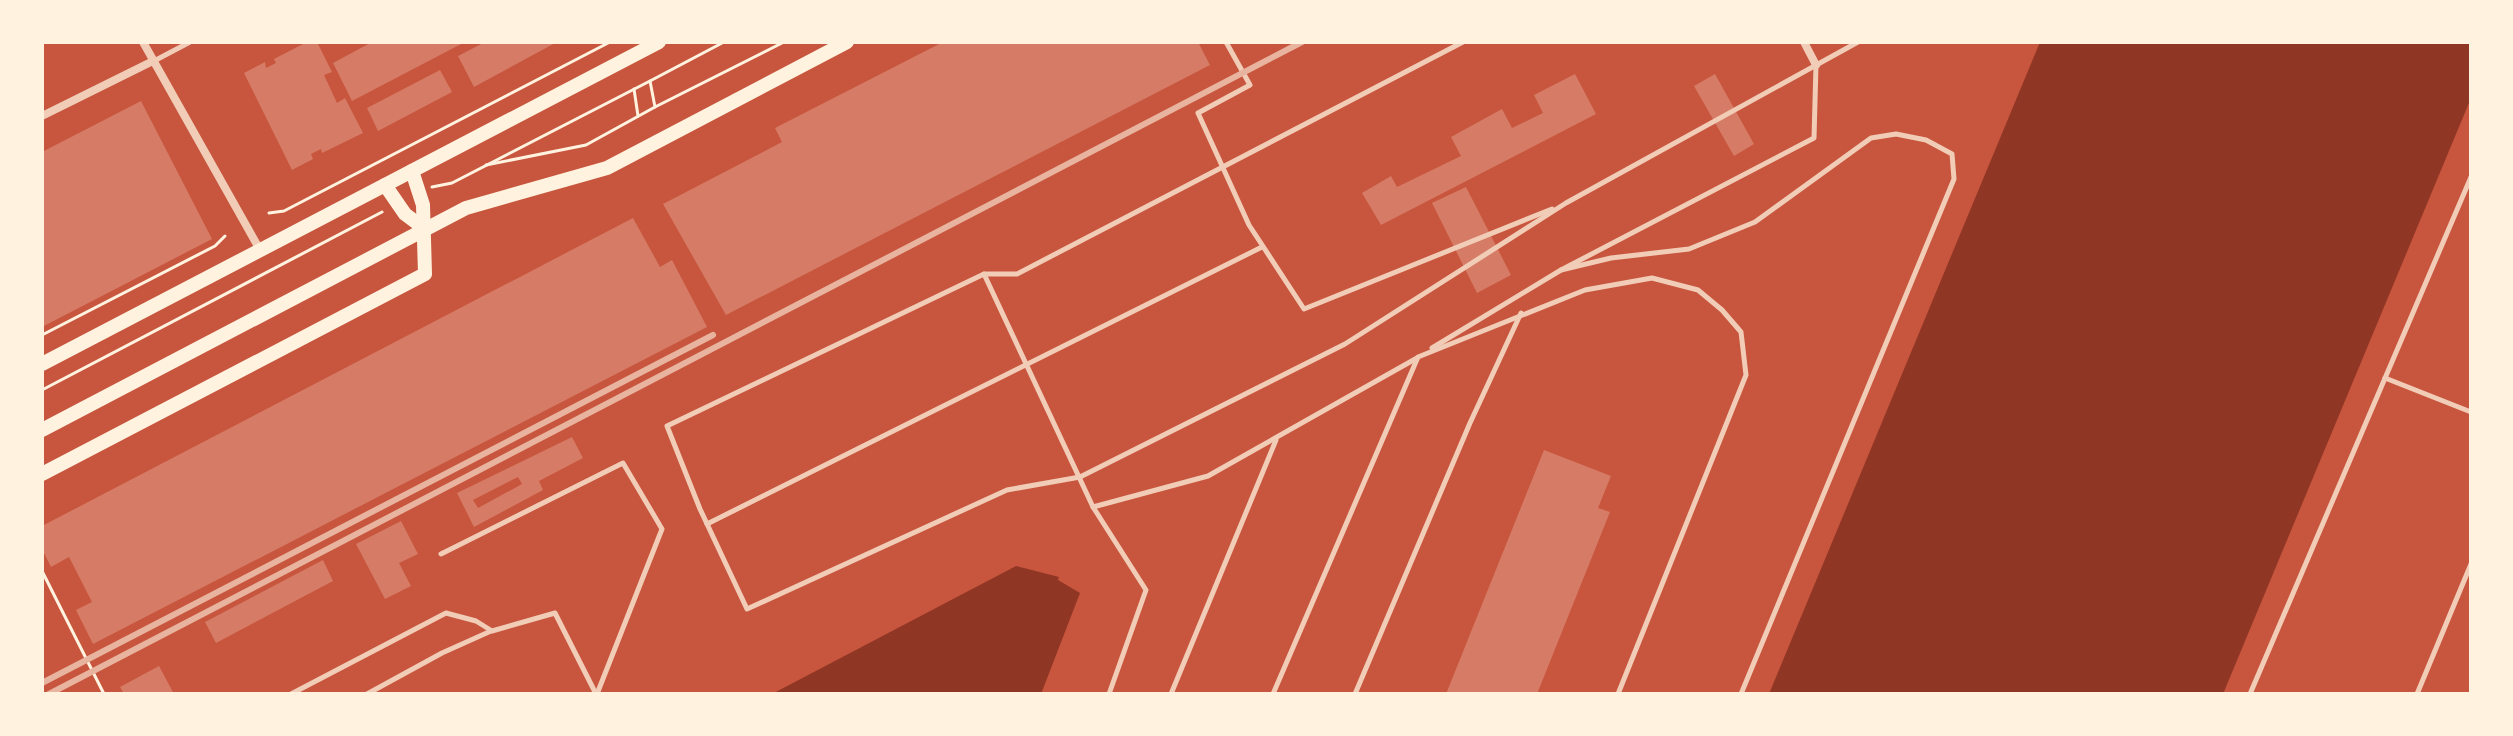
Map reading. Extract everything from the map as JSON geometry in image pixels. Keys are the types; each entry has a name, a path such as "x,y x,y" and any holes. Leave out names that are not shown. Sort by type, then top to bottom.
{"main road":[{"path":"42,364 659,42"},
{"path":"42,430 425,229 490,200 607,168 847,42"},
{"path":"42,474 425,274 425,229 412,171"},
{"path":"385,185 398,204 425,229"}],"street":[{"path":"143,42 260,250"},
{"path":"1804,42 1816,65"},
{"path":"42,116 153,61"}],"lane":[{"path":"153,61 190,42"},
{"path":"1226,42 1250,85 1198,113 1262,247 1304,309 1566,203"},
{"path":"1463,42 1017,274 984,274 667,426 707,524 747,609 1007,490 1080,477 1345,344 1566,203 1858,42"},
{"path":"1093,507 1208,476 1418,357 1561,270 1814,138 1816,65"},
{"path":"1561,270 1611,258 1689,249 1755,222 1871,138 1896,134 1926,140 1952,154 1954,179 1741,694"},
{"path":"2250,694 2471,177"},
{"path":"707,524 1262,247"},
{"path":"984,274 1093,507 1146,590 1109,694"},
{"path":"1273,694 1418,357 1521,313 1585,290 1652,278 1698,290 1722,310 1741,332 1746,375 1618,694"},
{"path":"1355,694 1470,423 1521,313"},
{"path":"2385,378 2471,412"},
{"path":"1171,694 1276,439"},
{"path":"441,554 623,463 662,529 596,694"},
{"path":"2417,694 2471,564"},
{"path":"291,694 446,613 476,621 492,631"},
{"path":"367,694 442,653 492,631 555,613 596,694"}],"path":[{"path":"269,213 284,211 610,42"},
{"path":"419,193 452,183 724,42"},
{"path":"481,166 586,145 784,42"},
{"path":"650,81 655,107"},
{"path":"634,89 638,116"},
{"path":"42,390 398,204"},
{"path":"42,335 215,246 225,236"},
{"path":"42,571 104,694"}],"shaded area":[{"path":"2040,42 2471,42 2471,98 2223,694 1769,694"},
{"path":"1016,566 1059,577 1058,580 1080,593 1041,694 772,694"}],"building":[{"path":"307,42 317,42 332,72 324,75 337,103 345,98 363,133 322,153 321,149 311,154 313,159 292,170 244,73 265,62 266,68 276,63 274,59"},
{"path":"372,42 465,42 352,101 333,63"},
{"path":"485,42 557,42 474,87 458,56"},
{"path":"943,42 1198,42 1210,65 726,315 663,204 782,142 775,128"},
{"path":"440,70 452,92 378,131 367,108"},
{"path":"1575,74 1596,114 1381,225 1362,193 1391,176 1397,187 1461,156 1451,137 1502,109 1512,128 1543,113 1534,95"},
{"path":"1715,74 1754,144 1734,156 1694,86"},
{"path":"141,101 212,239 42,327 42,152"},
{"path":"1466,187 1511,275 1477,293 1432,203"},
{"path":"633,218 660,267 672,260 707,327 93,644 76,610 92,602 69,557 51,567 42,549 42,526"},
{"path":"572,437 583,458 539,481 543,490 474,527 457,493","holes":["518,477 522,484 478,508 473,500"]},
{"path":"1544,450 1611,476 1598,508 1610,512 1537,694 1446,694"},
{"path":"401,521 418,554 399,563 411,586 385,599 356,544"},
{"path":"323,560 333,581 216,643 205,622"},
{"path":"159,666 174,694 124,694 120,687"}],"railway":[{"path":"49,694 1302,42"},
{"path":"42,683 713,335"}]}
